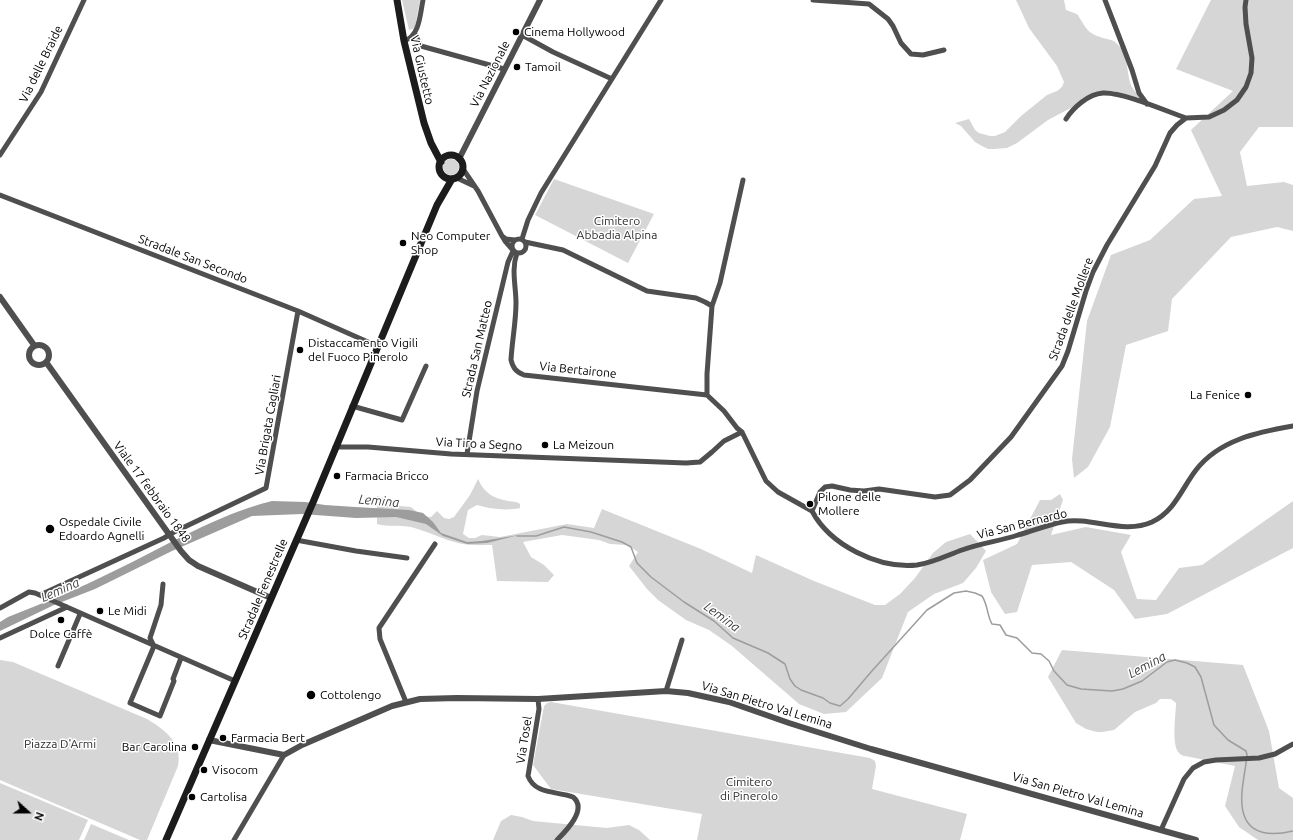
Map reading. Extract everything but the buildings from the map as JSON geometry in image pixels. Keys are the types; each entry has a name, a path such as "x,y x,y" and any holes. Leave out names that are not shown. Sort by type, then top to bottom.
{"main road":[{"name":"Via Giustetto","path":"397,0 404,41 424,123 431,143 444,159"},
{"path":"454,156 459,158 462,161 463,169 460,176 448,179 443,175 440,169 444,159 454,156"},
{"path":"442,194 443,175"},
{"path":"377,346 442,194 454,178"},
{"name":"Stradale Fenestrelle","path":"166,840 314,500 377,346"}],"street":[{"name":"Via delle Braide","path":"0,155 41,92 84,0"},
{"path":"404,41 410,40 415,34 423,0"},
{"name":"Via Nazionale","path":"459,158 540,0"},
{"path":"463,169 505,241 514,251 521,253 525,250 526,245 523,241 528,220 541,193 661,0"},
{"path":"813,0 869,4 888,19 901,43 911,54 923,55 944,50"},
{"path":"1105,0 1132,70 1139,93 1148,104"},
{"path":"1066,120 1072,110 1088,99 1101,93 1114,94 1148,104 1186,118 1209,117 1224,110 1237,100 1246,87 1250,73 1252,58 1246,24 1246,0"},
{"path":"415,34 421,46 504,69"},
{"path":"522,35 553,52 612,80"},
{"name":"Strada delle Mollere","path":"812,511 820,492 825,486 856,490 879,489 935,497 950,495 970,480 990,460 1011,437 1062,366 1093,272 1107,245 1155,166 1170,134 1177,125 1186,118"},
{"path":"454,178 474,186"},
{"path":"743,180 720,283 712,306 707,374 708,395 742,432 766,481 778,492 812,511"},
{"name":"Stradale San Secondo","path":"0,195 298,311 377,346"},
{"path":"502,236 506,239 523,241 563,250 647,291 696,298 712,306"},
{"path":"514,240 512,244 514,251"},
{"name":"Via Bertairone","path":"514,251 513,276 516,303 510,360 516,371 524,375 708,395"},
{"name":"Strada San Matteo","path":"467,454 478,383 508,262 514,251"},
{"name":"Viale 17 febbraio 1848","path":"0,297 34,346 40,344 46,347 49,353 46,362 181,551 198,566 271,598"},
{"name":"Via Brigata Cagliari","path":"0,608 29,592 40,595 164,538 170,537 266,488 298,311"},
{"path":"34,346 30,350 30,359 37,365 46,362"},
{"path":"352,406 402,420 426,366"},
{"name":"Via San Bernardo","path":"812,511 823,528 844,546 885,563 918,565 977,545 1017,536 1063,522 1080,521 1123,527 1151,522 1174,505 1195,470 1210,454 1250,435 1293,426"},
{"name":"Via Tiro a Segno","path":"335,447 368,447 467,454 686,463 700,462 724,441 742,432"},
{"path":"296,540 356,551 407,558"},
{"path":"406,702 380,638 379,628 435,544"},
{"path":"163,584 161,605 150,638 154,646 130,703 160,716 174,681 173,679 181,658"},
{"path":"40,595 80,614 235,681"},
{"path":"0,638 67,607"},
{"path":"58,666 80,614"},
{"path":"666,691 682,640"},
{"name":"Via San Pietro Val Lemina","path":"284,755 302,745 361,719 406,702 436,698 538,699 666,691 697,694 729,702 834,738 1196,840"},
{"name":"Via Tosel","path":"538,699 539,709 528,776 530,781 543,791 573,797 578,803 578,810 572,824 558,840"},
{"path":"209,740 284,755 234,840"},
{"path":"1161,830 1187,774 1193,768 1204,762 1216,760 1259,758 1275,754 1293,744"}],"green space":[{"path":"402,0 420,0 415,28 409,30"},
{"path":"1016,0 1064,0 1066,10 1077,14 1091,33 1113,41 1120,46 1125,57 1129,80 1139,98 1114,91 1103,91 1048,120 1017,143 1007,148 988,149 975,142 961,126 955,123 969,119 975,130 979,133 995,136 1005,132 1021,116 1047,95 1062,87 1064,82 1057,66 1029,28"},
{"path":"1211,0 1293,0 1293,127 1259,127 1240,152 1247,186 1284,182 1293,185 1293,231 1277,227 1231,237 1172,299 1168,331 1126,345 1110,427 1088,467 1074,478 1072,459 1087,321 1111,255 1150,240 1194,199 1222,196 1191,130 1233,91 1176,69"},
{"path":"451,159 457,161 459,167 457,173 451,175 445,173 443,167 445,161"},
{"name":"Cimitero Abbadia Alpina","path":"554,179 654,214 628,263 535,215"},
{"path":"478,479 483,488 490,494 503,500 517,502 520,504 520,508 498,509 477,505 468,510 463,534 469,538 475,538 482,535 500,537 567,524 594,528 602,509 701,549 752,573 756,555 814,581 875,605 885,605 900,594 915,578 933,553 946,542 970,534 986,551 976,568 963,583 934,594 908,612 882,678 846,712 824,714 799,704 732,646 709,630 686,620 658,600 647,589 629,566 638,552 627,545 610,544 599,540 562,535 523,542 531,557 544,565 554,575 548,582 497,581 492,545 462,544 411,527 377,524 377,496 393,501 400,506 411,507 422,516 431,517 437,511 444,518 449,519 454,517 470,495"},
{"path":"1060,494 1063,500 1051,535 1086,527 1131,535 1121,552 1137,599 1156,600 1179,568 1202,565 1293,501 1293,548 1167,614 1135,619 1114,590 1071,562 1032,565 1017,612 1005,614 991,592 983,560 1017,544 1040,500 1051,500"},
{"path":"1062,650 1243,665 1269,731 1279,788 1293,798 1293,840 1258,840 1239,827 1225,806 1235,766 1184,756 1179,753 1175,743 1174,729 1176,703 1171,699 1160,699 1156,703 1135,712 1114,730 1097,732 1086,729 1076,723 1048,677"},
{"name":"Piazza D'Armi","path":"0,660 13,662 147,719 160,727 171,738 178,750 178,766 147,840 140,840 0,780"},
{"name":"Cimitero di Pinerolo","path":"551,702 870,758 875,761 876,766 872,789 967,814 960,840 697,840 702,814 551,789 533,765 544,706"},
{"path":"0,783 88,820 79,840 0,840"},
{"path":"511,815 533,821 607,828 629,825 639,830 650,840 493,840 501,821"},
{"path":"91,824 129,840 84,840"}],"shaded area":[{"path":"272,501 409,510 423,513 433,522 441,533 467,542 519,535 487,543 467,544 443,536 426,524 396,517 356,518 302,514 252,516 172,551 95,589 54,605 0,631 0,622 8,617 88,583 231,514"}],"waterway":[{"name":"Lemina","path":"517,536 536,536 564,527 591,532 622,542 631,547 637,563 651,577 684,602 714,621 733,638 768,653 785,664 790,679 795,686 801,690 823,698 830,703 840,706 848,699 927,610 954,593 966,591 982,596 992,624 1000,625 1006,635 1017,638 1032,653 1041,654 1049,661 1054,671 1067,685 1081,689 1112,691 1123,689 1142,681 1167,662 1175,660 1187,663 1195,667 1201,677 1214,725 1228,740 1246,751 1247,755 1242,787 1242,805 1244,815 1248,823 1261,832 1281,833 1293,831"}],"place":[{"name":"Cinema Hollywood","path":"516,32"},
{"name":"Tamoil","path":"517,67"},
{"name":"Neo Computer Shop","path":"403,243"},
{"name":"Distaccamento Vigili del Fuoco Pinerolo","path":"300,350"},
{"name":"La Fenice","path":"1248,395"},
{"name":"La Meizoun","path":"545,445"},
{"name":"Farmacia Bricco","path":"337,476"},
{"name":"Pilone delle Mollere","path":"810,504"},
{"name":"Ospedale Civile Edoardo Agnelli","path":"50,529"},
{"name":"Le Midi","path":"100,611"},
{"name":"Dolce Caffè","path":"61,620"},
{"name":"Cottolengo","path":"311,695"},
{"name":"Farmacia Bert","path":"223,738"},
{"name":"Bar Carolina","path":"195,747"},
{"name":"Visocom","path":"204,770"},
{"name":"Cartolisa","path":"192,797"}]}
